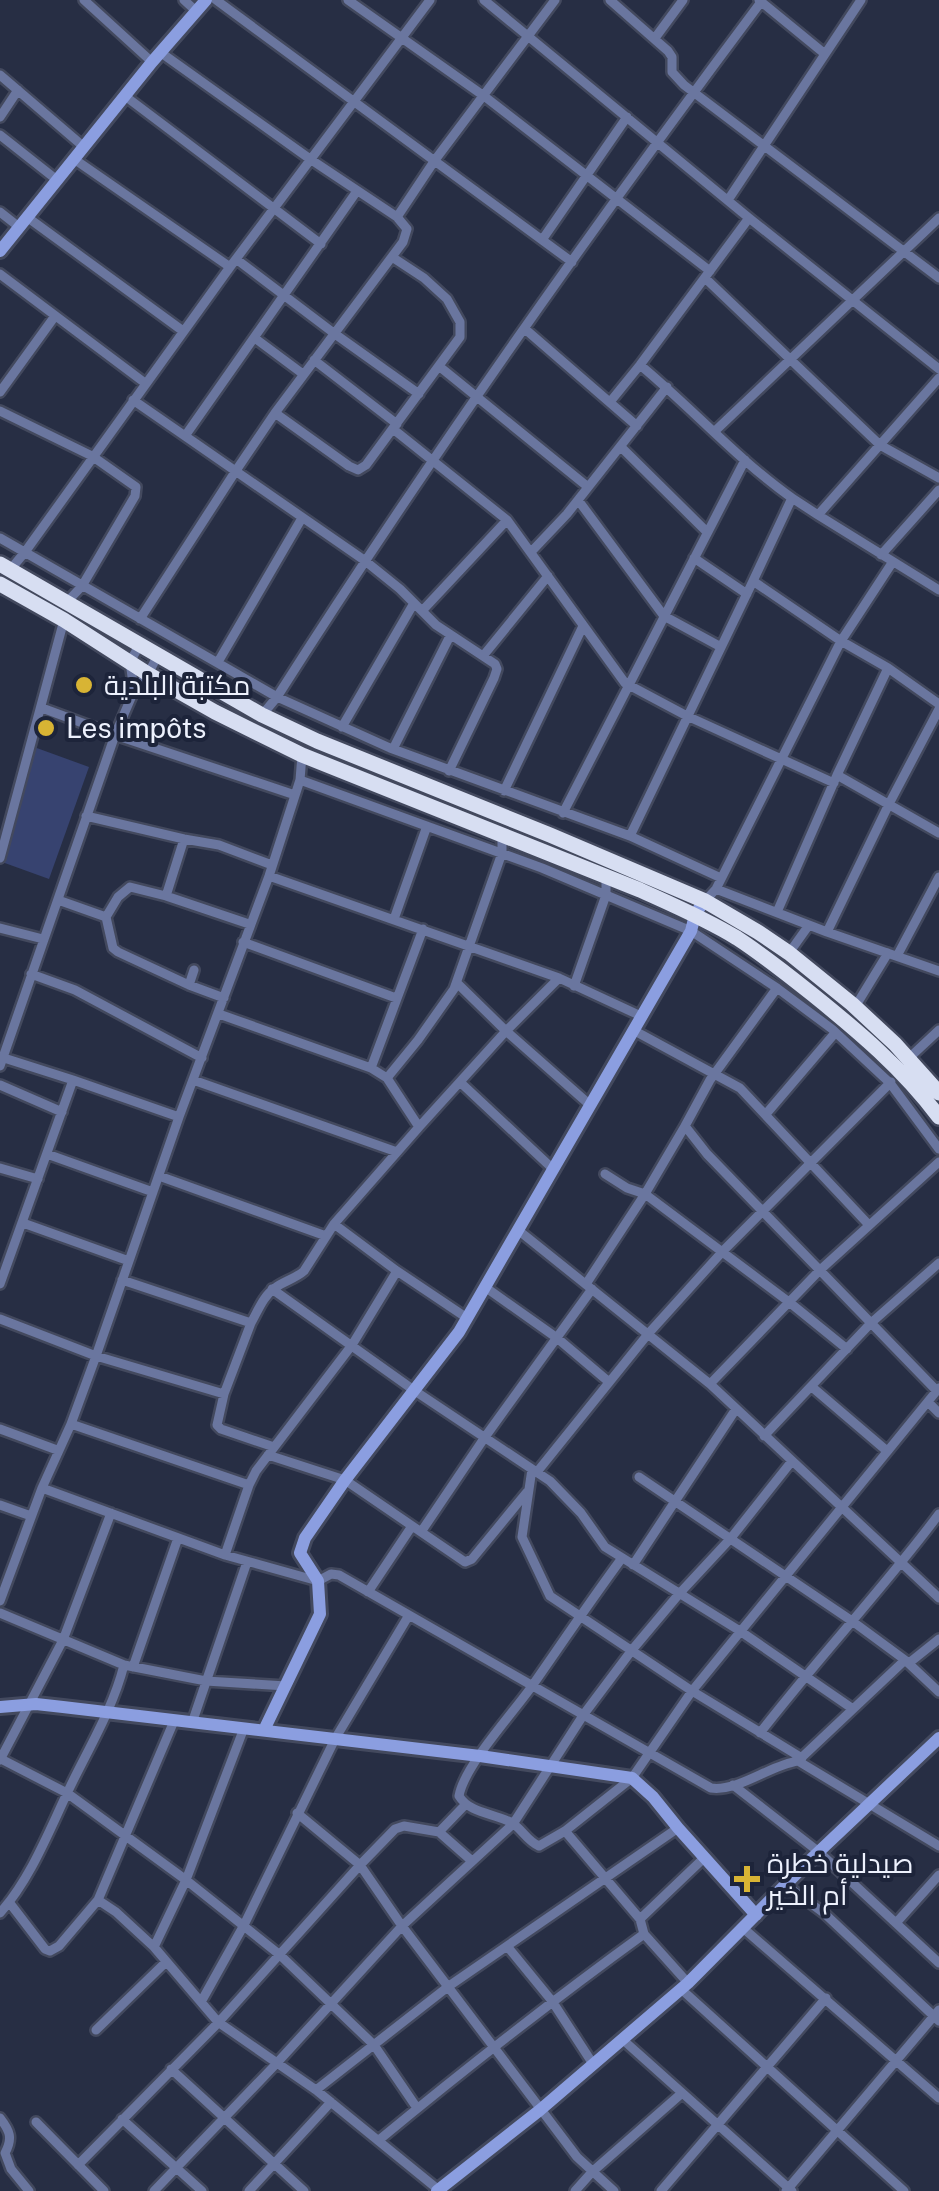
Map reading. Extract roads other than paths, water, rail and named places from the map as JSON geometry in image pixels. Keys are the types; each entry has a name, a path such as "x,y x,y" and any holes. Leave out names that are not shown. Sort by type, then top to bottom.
{"highway":[{"path":"3,572 148,674 302,755 502,834 543,860 702,909 758,932 856,1008 899,1070 939,1117"},
{"path":"65,612 140,644 262,714 318,741 602,856 702,909 852,1026 899,1070 939,1093"}],"street":[{"path":"0,251 201,6 184,0"},
{"path":"216,0 572,262"},
{"path":"348,0 484,96 617,198 707,275 880,444 939,478"},
{"path":"3,572 25,552 183,331 430,0"},
{"path":"484,0 939,368"},
{"path":"397,218 435,160 555,0"},
{"path":"610,0 671,54 675,76 939,278"},
{"path":"655,38 683,0"},
{"path":"728,200 861,0"},
{"path":"86,1 156,57 397,218 406,225 407,232 235,472 140,619"},
{"path":"262,714 278,697 431,461 656,141 760,1 825,54"},
{"path":"0,75 84,147"},
{"path":"0,117 18,90"},
{"path":"125,96 321,244"},
{"path":"542,240 628,117"},
{"path":"2,141 57,180"},
{"path":"74,159 286,296 420,394"},
{"path":"185,436 357,192"},
{"path":"0,212 23,222 183,331"},
{"path":"610,402 749,218"},
{"path":"715,432 939,218"},
{"path":"276,414 358,470 366,465 440,367 460,337 457,314 437,289 392,257"},
{"path":"0,274 145,383"},
{"path":"0,392 55,316"},
{"path":"525,330 638,426"},
{"path":"256,339 303,374"},
{"path":"314,360 431,461 507,520 629,686 780,758 836,779 939,832"},
{"path":"640,365 792,498 939,590"},
{"path":"440,367 588,487"},
{"path":"818,515 939,378"},
{"path":"531,552 578,500 667,387"},
{"path":"133,400 364,560 450,636 495,664 496,673 450,770"},
{"path":"0,410 92,456 133,482 137,490 65,612 0,858"},
{"path":"620,447 708,532"},
{"path":"563,813 745,460"},
{"path":"881,555 939,490"},
{"path":"630,836 792,498"},
{"path":"578,500 664,616 721,647"},
{"path":"218,662 302,518"},
{"path":"342,727 418,607 507,520"},
{"path":"0,538 278,697 393,750 630,836 721,878"},
{"path":"694,558 747,594"},
{"path":"264,1730 320,1614 318,1580 302,1558 302,1545 467,1318 721,878 841,640 892,563"},
{"path":"482,656 548,576"},
{"path":"753,582 938,702 828,932"},
{"path":"504,791 582,626"},
{"path":"393,750 450,636"},
{"path":"134,691 130,662 140,644"},
{"path":"159,654 134,691 114,735 2,1062 73,1080 179,1117"},
{"path":"777,912 888,668"},
{"path":"42,708 295,794"},
{"path":"0,1601 96,1356 179,1117 271,871 300,780 302,755"},
{"path":"300,780 502,853 543,860 606,895 702,909 777,912 939,971"},
{"path":"368,805 370,782"},
{"path":"86,816 220,845 271,871 559,978 641,1016"},
{"path":"394,919 427,826"},
{"path":"387,1078 457,983 502,853 502,834"},
{"path":"166,896 184,840"},
{"path":"574,986 606,895 606,877"},
{"path":"856,1008 939,877"},
{"path":"224,998 112,948 106,916 130,887 250,924"},
{"path":"58,900 106,916"},
{"path":"702,909 777,988 836,1032 899,1070 939,1149"},
{"path":"789,953 809,925"},
{"path":"0,928 44,939"},
{"path":"372,1068 423,929"},
{"path":"244,942 396,998"},
{"path":"189,985 194,970"},
{"path":"32,974 75,990 202,1058"},
{"path":"529,1490 468,1562 346,1480 220,1429 216,1420 266,1296 304,1270 334,1224 506,1031 559,978"},
{"path":"457,983 590,1105"},
{"path":"368,1592 557,1338 714,1074 777,988"},
{"path":"219,1014 372,1068 387,1078 420,1127"},
{"path":"633,1030 740,1088 869,1225"},
{"path":"939,1030 723,1251 648,1334 535,1470 522,1529 524,1544 550,1596 692,1691 939,1846"},
{"path":"766,1114 836,1032"},
{"path":"0,1284 73,1080"},
{"path":"193,1080 397,1152"},
{"path":"461,1082 553,1169"},
{"path":"0,1085 62,1112"},
{"path":"622,1558 460,1788 459,1796 465,1805 513,1824 539,1846 565,1831 632,1778 692,1691 938,1390 684,1126"},
{"path":"47,1154 153,1192"},
{"path":"710,1384 820,1270 939,1162"},
{"path":"0,1168 38,1179"},
{"path":"605,1174 645,1194 847,1349"},
{"path":"159,1176 326,1236"},
{"path":"23,1224 128,1261"},
{"path":"334,1224 467,1318"},
{"path":"518,1230 710,1384 939,1598"},
{"path":"0,1241 14,1246"},
{"path":"764,1436 871,1323 939,1263"},
{"path":"224,1555 249,1485 352,1345 397,1271"},
{"path":"122,1280 252,1323"},
{"path":"485,1287 557,1338 609,1382"},
{"path":"272,1289 535,1470 572,1503 600,1542 622,1558 740,1631 853,1709"},
{"path":"0,1320 96,1356 224,1394"},
{"path":"812,1386 887,1451"},
{"path":"928,1402 939,1413"},
{"path":"634,1565 736,1409"},
{"path":"70,1424 249,1485"},
{"path":"0,1429 58,1450"},
{"path":"154,2191 402,1926 513,1824 584,1714 632,1650 792,1462"},
{"path":"639,1476 852,1621 907,1661 939,1692"},
{"path":"42,1488 247,1562 318,1580 338,1574 711,1788 724,1788 800,1760 907,1661 939,1638"},
{"path":"0,1505 31,1516"},
{"path":"111,1513 63,1640 0,1759 67,1794 186,1880 280,1955 374,2045 417,2108"},
{"path":"760,1732 939,1514"},
{"path":"0,1913 27,1874 116,1693 178,1538"},
{"path":"192,1722 247,1562"},
{"path":"0,1614 128,1666 206,1681 286,1686"},
{"path":"201,2002 244,1925 335,1739 408,1615"},
{"path":"0,1707 30,1705 264,1730 632,1778 756,1915"},
{"path":"10,1902 45,1949 59,1946 98,1900 174,1720"},
{"path":"154,1947 186,1880 244,1728"},
{"path":"98,1900 154,1947 218,2022 332,2102 438,2190 540,2110 684,1986 939,1738"},
{"path":"733,1785 818,1852 939,1963"},
{"path":"439,1832 465,1805"},
{"path":"297,1813 360,1865 540,2110 577,2157 614,2191"},
{"path":"78,2166 399,1826 439,1832 472,1861"},
{"path":"316,2090 449,1986 678,1828"},
{"path":"565,1831 640,1919 644,1934 684,1986 904,2191"},
{"path":"640,1919 706,1858"},
{"path":"896,1924 939,1875"},
{"path":"622,2039 789,2190 895,2060 937,2016 825,1914 786,1885"},
{"path":"743,1928 939,2098"},
{"path":"378,2140 552,2001 644,1934"},
{"path":"507,1946 552,2001 593,2064"},
{"path":"96,2030 166,1962"},
{"path":"661,2191 826,1998"},
{"path":"171,2069 304,2191"},
{"path":"574,2191 682,2093"},
{"path":"249,2191 332,2102"},
{"path":"0,2118 11,2135 5,2153 7,2161 29,2191"},
{"path":"122,2119 202,2191"},
{"path":"36,2122 104,2191"}],"place":[{"name":"مكتبة البلدية","path":"84,685"},
{"name":"Les impôts","path":"46,728"},
{"name":"صيدلية خطرة أم الخير","path":"747,1879"}]}
